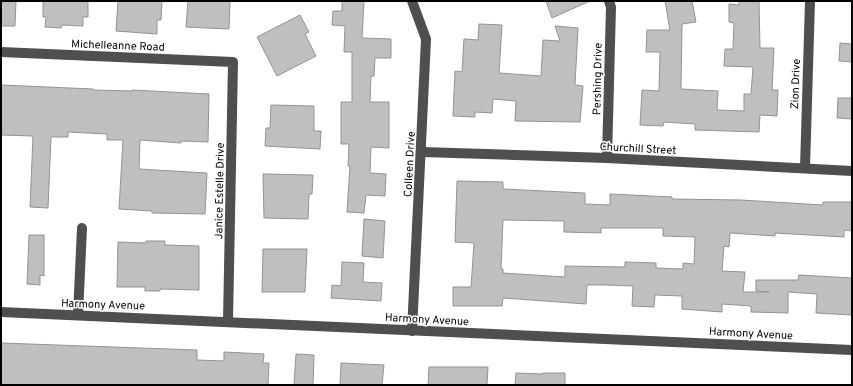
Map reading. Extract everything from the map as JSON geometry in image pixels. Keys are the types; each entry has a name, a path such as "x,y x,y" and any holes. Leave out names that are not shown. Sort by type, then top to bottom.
{"street":[{"name":"Colleen Drive","path":"412,1 426,39 422,152 412,331"},
{"name":"Pershing Drive","path":"607,158 609,1"},
{"name":"Zion Drive","path":"805,168 810,1"},
{"name":"Michelleanne Road","path":"1,52 233,62"},
{"name":"Janice Estelle Drive","path":"228,321 233,62"},
{"name":"Churchill Street","path":"422,152 607,158 852,170"},
{"path":"78,315 82,228"},
{"name":"Harmony Avenue","path":"1,312 852,350"}],"building":[{"path":"1,1 16,1 15,26 1,26"},
{"path":"43,1 88,1 88,17 83,17 83,26 62,25 61,28 45,27 46,17 43,17"},
{"path":"118,1 162,1 161,20 157,20 157,34 116,31"},
{"path":"188,1 230,1 229,29 186,27"},
{"path":"342,1 364,1 362,38 391,39 391,58 375,58 374,76 371,76 370,102 389,102 389,148 371,147 370,173 386,174 385,196 366,195 364,213 347,212 350,166 348,166 349,144 341,144 341,102 352,102 352,52 344,52 345,26 332,25 333,11 342,11"},
{"path":"546,1 590,1 552,18"},
{"path":"665,1 692,1 696,22 682,24 681,89 718,91 717,110 744,111 744,94 751,94 753,67 724,66 725,49 733,49 734,23 729,22 729,4 739,5 739,1 759,1 760,48 774,48 772,90 778,90 777,116 760,115 759,132 695,130 695,124 664,122 663,126 640,125 642,90 659,91 660,52 646,52 647,30 670,30"},
{"path":"300,15 309,32 305,34 316,56 277,76 257,37"},
{"path":"479,24 502,25 499,73 541,76 543,40 560,41 555,26 578,28 575,85 583,86 580,122 515,121 516,101 493,99 492,113 475,112 475,117 453,116 455,71 462,72 464,39 478,40"},
{"path":"840,43 852,44 852,62 839,61"},
{"path":"1,85 209,94 208,142 181,141 181,143 140,140 139,169 207,173 205,214 152,213 152,211 119,209 123,140 107,140 107,134 68,132 68,137 51,137 48,208 30,207 33,136 1,135"},
{"path":"838,98 852,98 852,119 837,118"},
{"path":"271,105 314,106 314,131 321,131 320,149 265,146 266,128 270,128"},
{"path":"263,174 313,175 312,194 309,194 308,219 264,218"},
{"path":"457,181 503,182 503,189 585,193 585,204 610,205 610,194 672,197 672,199 741,200 823,205 823,202 852,202 852,231 844,230 844,237 775,233 775,236 730,233 729,247 724,246 722,271 745,272 743,292 769,292 756,291 756,280 798,280 799,275 852,278 852,315 816,313 817,294 788,292 788,313 751,312 751,306 722,304 722,312 682,309 682,296 655,295 654,307 632,306 633,286 605,285 587,285 586,304 503,298 502,306 453,306 453,287 471,287 474,243 455,242","holes":["503,220 564,221 564,232 601,233 601,228 663,228 663,236 695,237 694,264 683,263 683,269 656,268 656,263 625,262 625,267 565,266 565,277 503,273 503,269 501,269"]},
{"path":"364,219 385,221 383,258 362,256"},
{"path":"29,235 44,235 44,276 40,275 40,285 27,284"},
{"path":"146,241 165,241 165,245 199,246 199,290 160,289 160,291 145,291 145,287 117,287 118,242 146,243"},
{"path":"263,249 307,249 305,292 262,292"},
{"path":"342,262 364,263 363,282 382,283 381,301 331,298 332,285 341,286"},
{"path":"1,343 197,350 197,360 224,361 224,352 264,354 263,363 269,363 268,385 1,385"},
{"path":"296,354 314,355 313,385 294,385"},
{"path":"341,363 384,365 382,385 340,385"},
{"path":"429,367 488,367 487,385 428,385"},
{"path":"516,373 565,373 565,385 515,385"}]}
